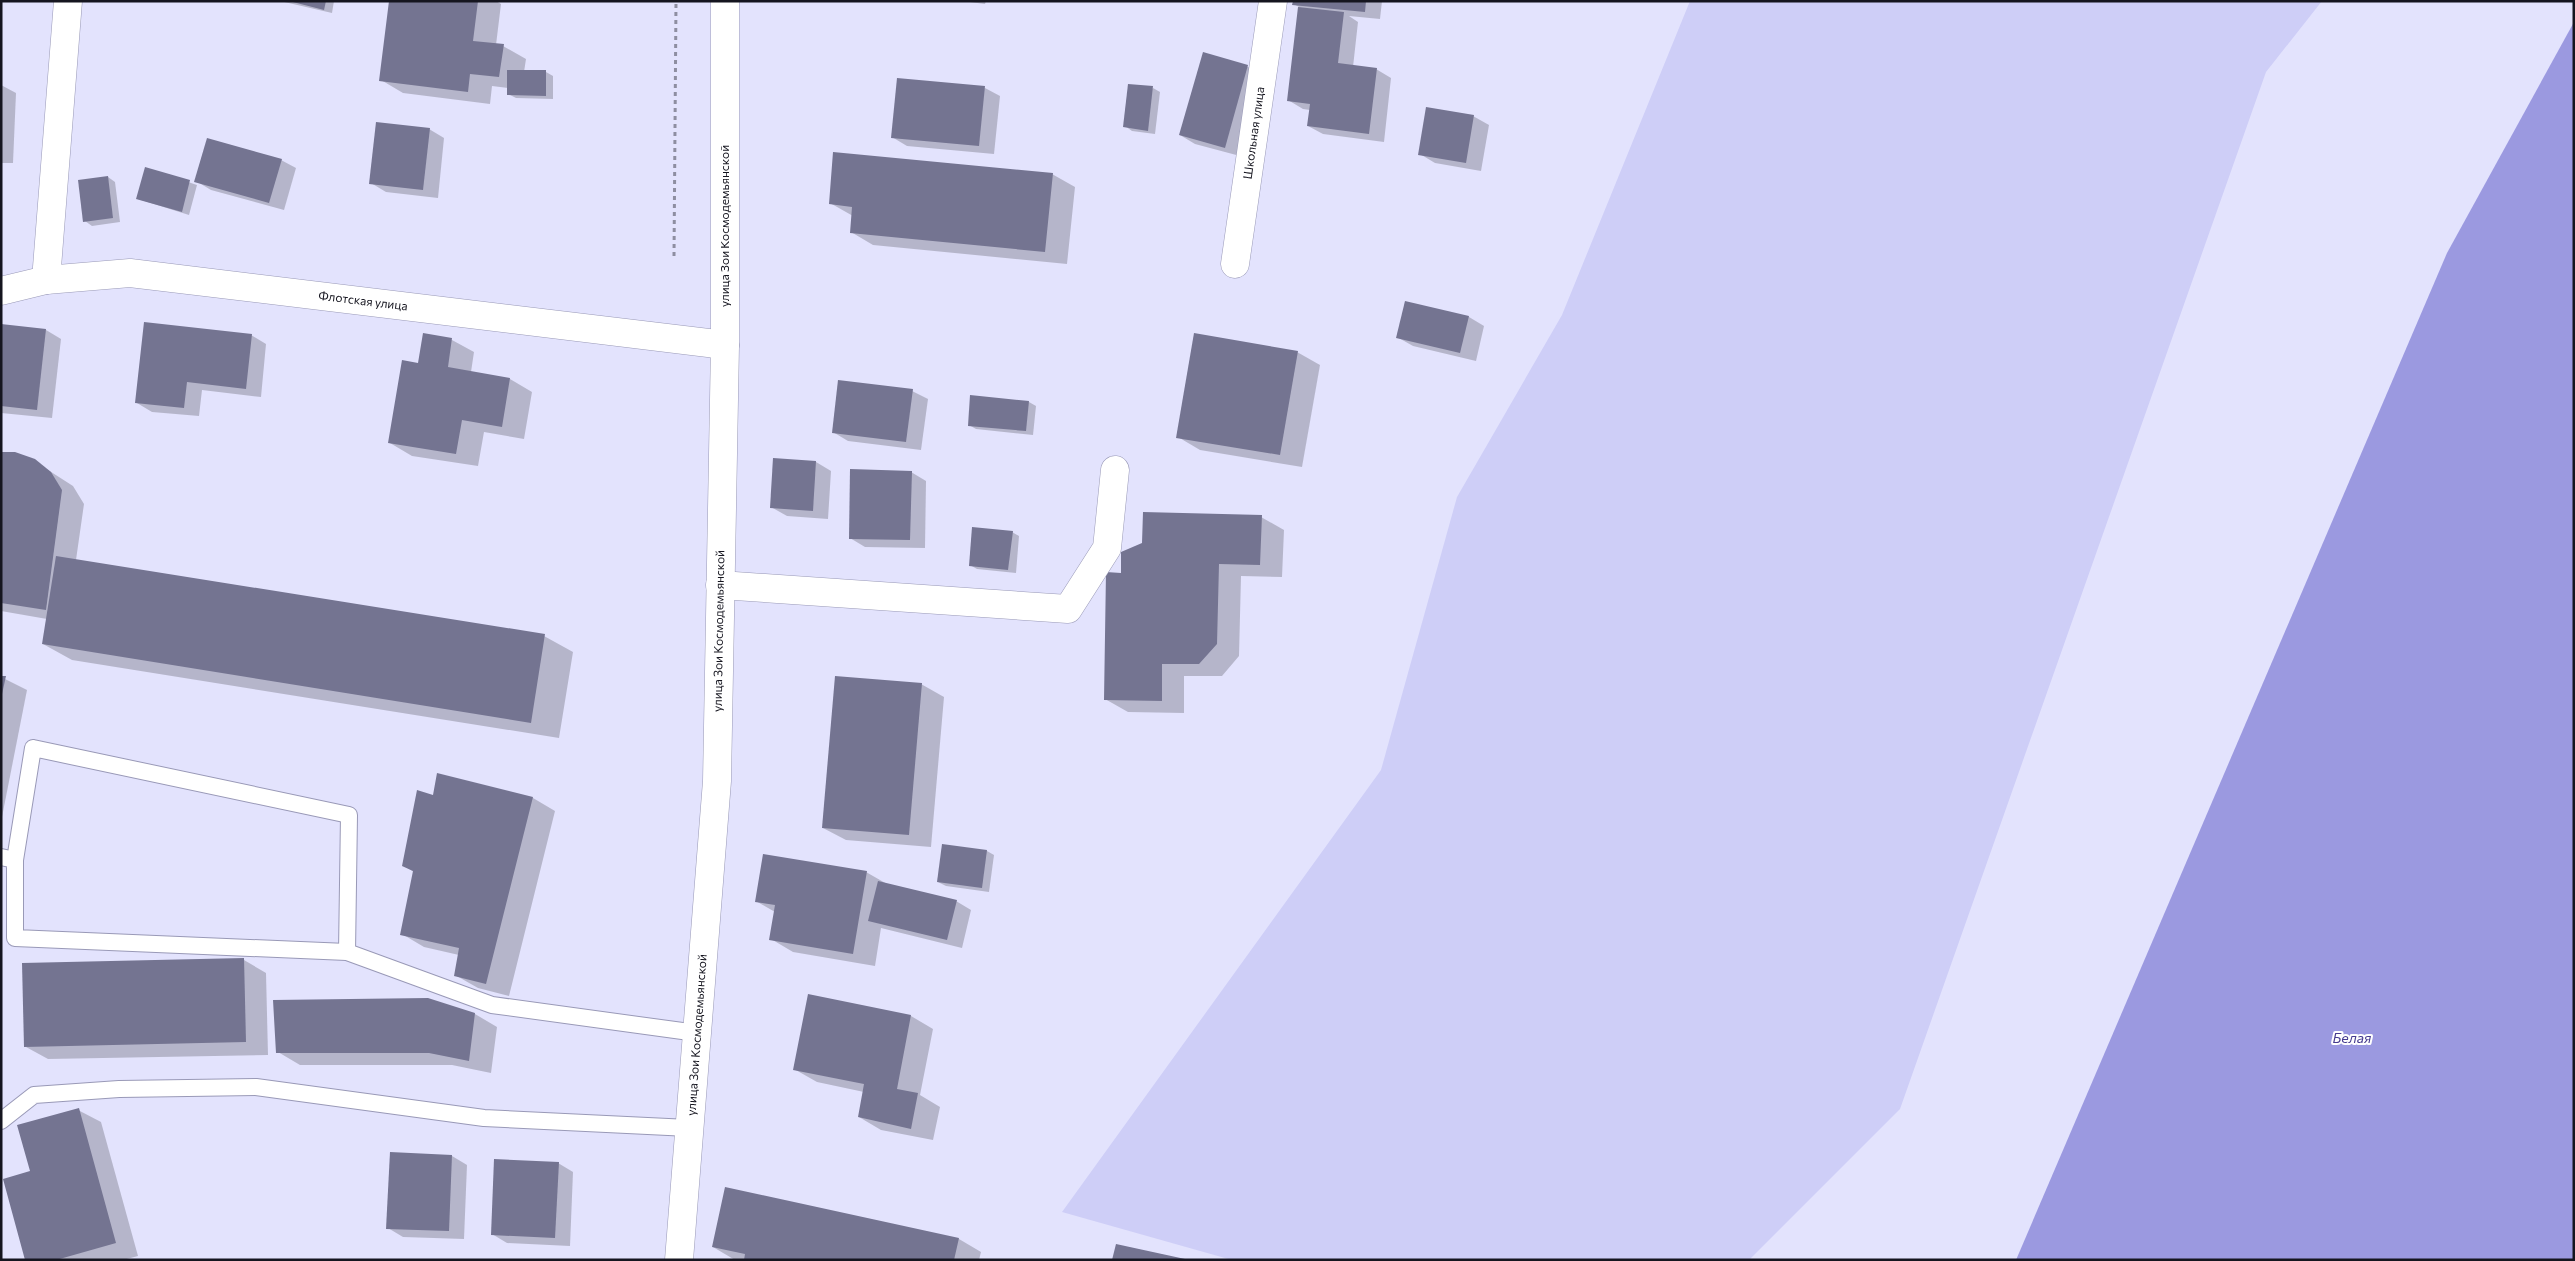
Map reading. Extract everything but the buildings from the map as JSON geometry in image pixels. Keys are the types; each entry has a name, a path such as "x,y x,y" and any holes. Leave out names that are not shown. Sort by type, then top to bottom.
{"street":[{"path":"46,280 68,1"},
{"name":"улица Зои Космодемьянской","path":"679,1260 717,781 725,345 725,1"},
{"name":"Школьная улица","path":"1236,264 1273,1"},
{"name":"Флотская улица","path":"1,291 46,280 130,273 725,345"},
{"path":"720,585 1068,609 1107,548 1115,470"}],"lane":[{"path":"347,952 349,815 33,748 8,858 14,938 347,952 492,1005 697,1033"},
{"path":"1,1121 34,1095 119,1089 256,1086 484,1118 690,1128"}],"path":[{"path":"674,256 676,1"}],"shaded area":[{"path":"1690,1 2322,1 2266,72 1900,1109 1749,1260 1232,1260 1062,1212 1381,770 1457,497 1562,315"}],"water":[{"name":"Белая","path":"2574,22 2574,1260 2016,1260 2447,253"}]}
